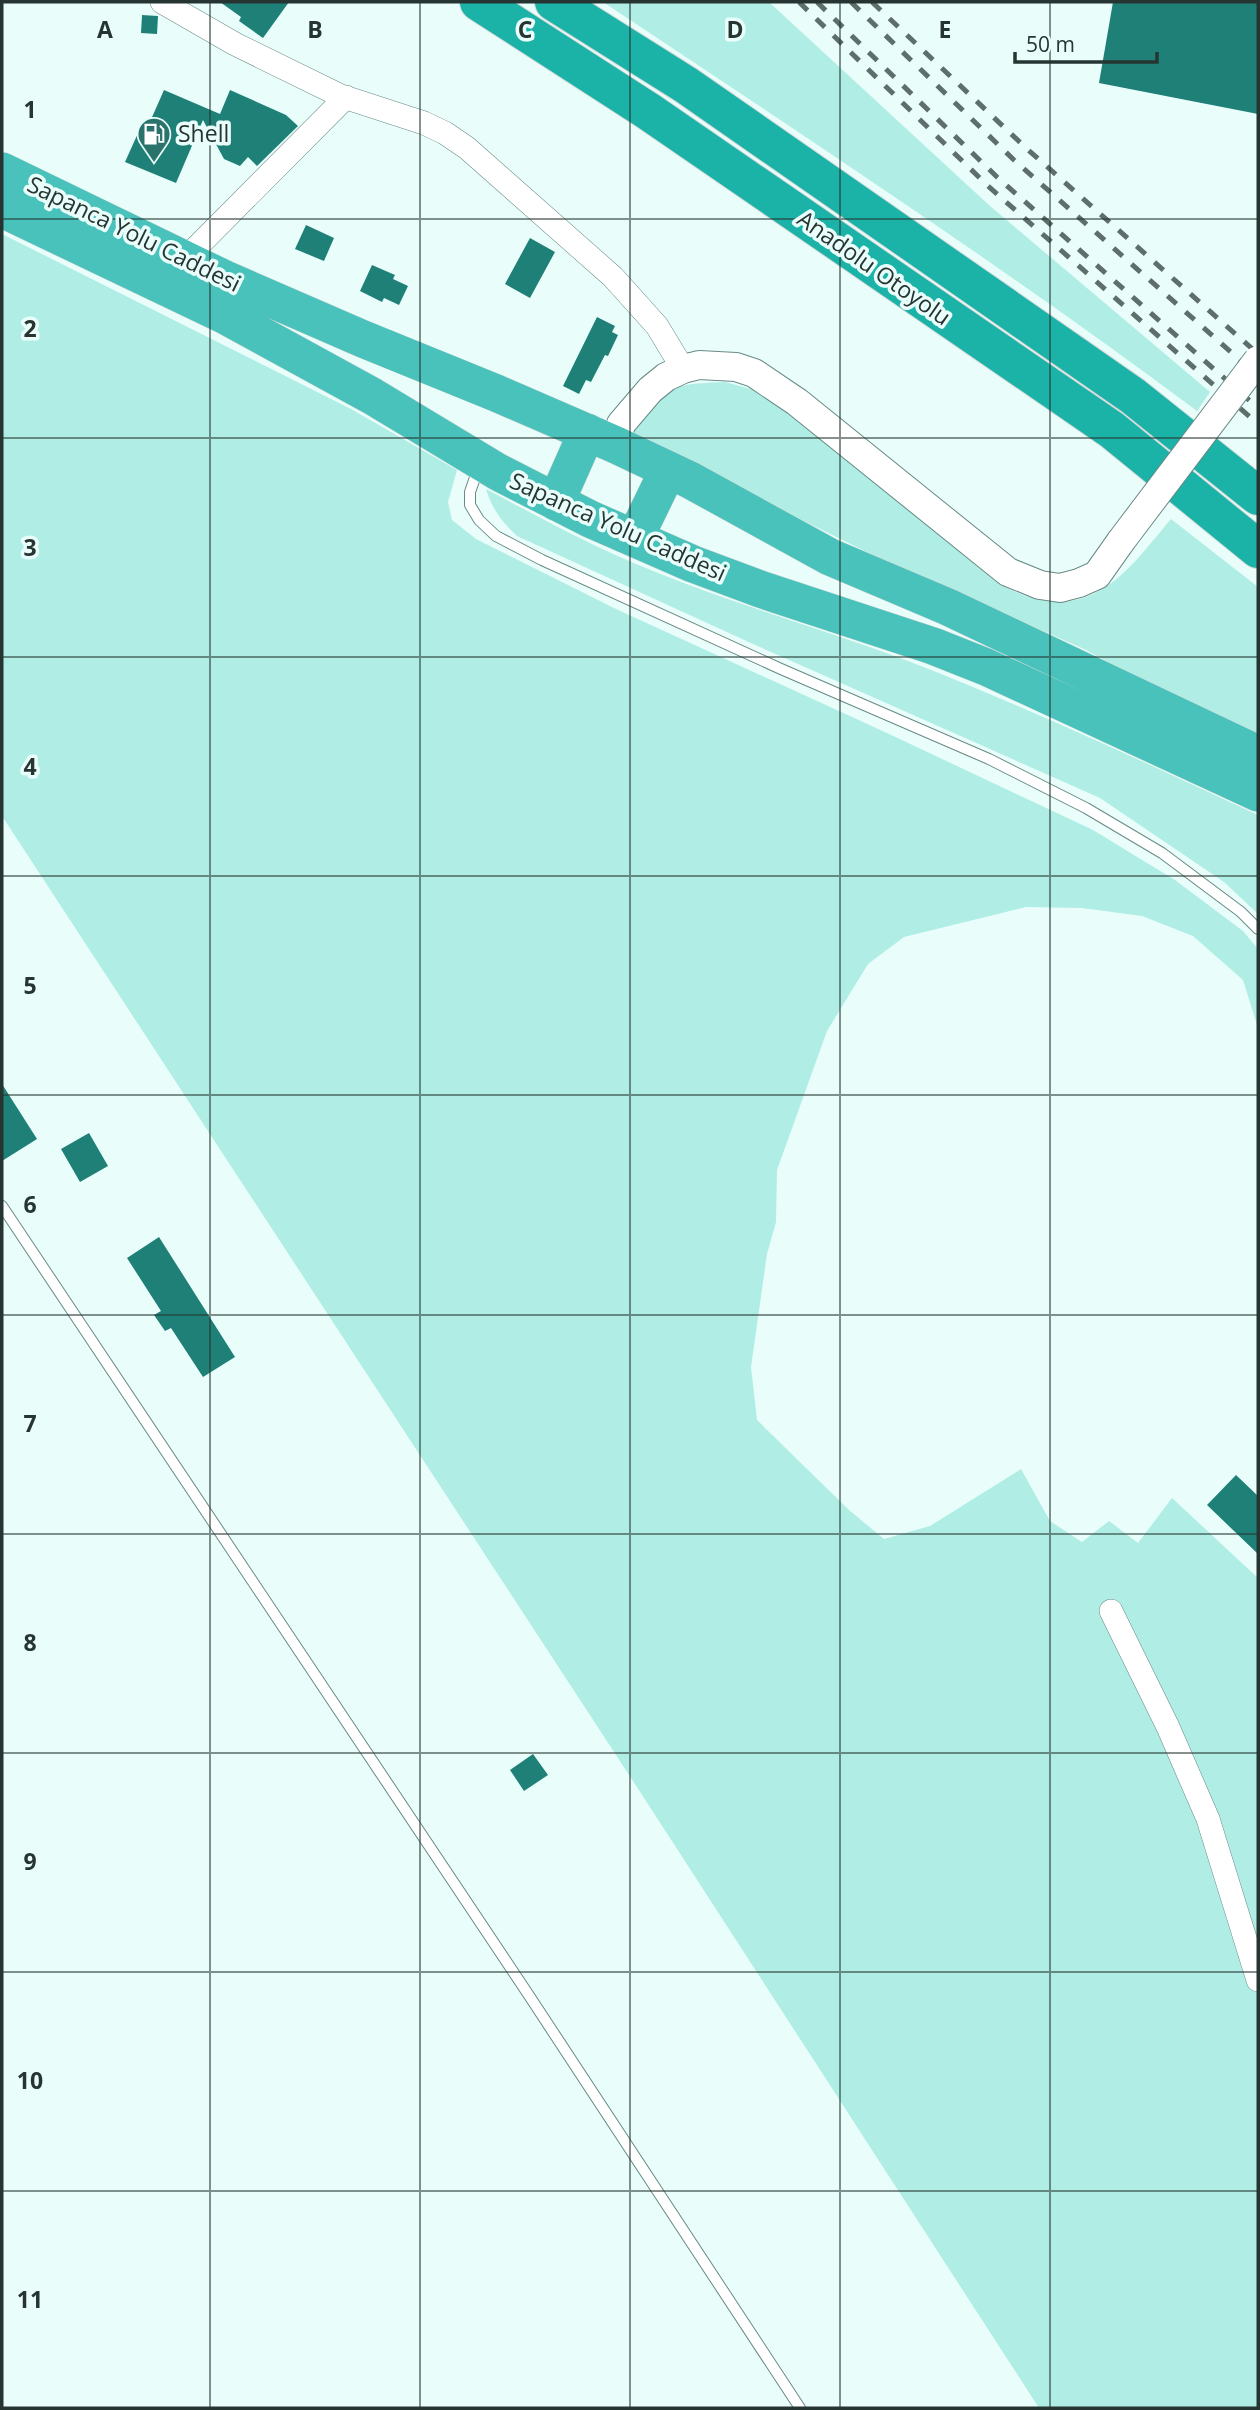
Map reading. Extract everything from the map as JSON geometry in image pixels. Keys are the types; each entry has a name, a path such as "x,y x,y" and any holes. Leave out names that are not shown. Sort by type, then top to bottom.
{"highway":[{"name":"Anadolu Otoyolu","path":"479,2 648,111 1112,430 1258,549"},
{"name":"Anadolu Otoyolu","path":"554,2 720,109 1133,396 1258,496"},
{"name":"Sapanca Yolu Caddesi","path":"2,171 185,259 362,339 602,438 668,470 830,557 960,613 1258,754"},
{"name":"Sapanca Yolu Caddesi","path":"2,209 224,315 556,502 693,564 913,639 986,667 1258,793"},
{"path":"556,502 602,438"},
{"path":"635,538 668,470"}],"street":[{"path":"162,2 235,44 346,97 424,123 467,148 613,277 657,326 683,369"},
{"path":"185,259 346,97"},
{"path":"602,438 621,424 650,390 667,377 683,369 718,364 736,367 773,384 1008,572 1025,581 1060,588 1097,575 1258,360"},
{"path":"1111,1611 1168,1727 1208,1819 1258,1980"}],"lane":[{"path":"481,461 470,492 470,505 479,520 496,536 781,669 989,759 1086,808 1162,853 1241,912 1258,929"},
{"path":"2,1206 530,1997 800,2408"}],"shaded area":[{"path":"603,2 769,2 990,206 1210,392 1197,411 977,253"},
{"path":"2,234 351,409 457,470 448,502 452,520 476,539 616,609 1093,830 1175,880 1243,931 1258,949 1258,1028 1243,980 1193,936 1142,916 1082,908 1026,907 904,937 868,964 827,1031 777,1170 776,1222 767,1254 751,1367 757,1420 849,1510 884,1539 930,1526 1021,1469 1050,1521 1082,1542 1109,1521 1138,1543 1172,1498 1258,1578 1258,2408 1039,2408 2,816"},
{"path":"725,382 751,389 778,403 994,580 1025,596 1053,602 1075,600 1094,594 1127,569 1171,519 1258,587 1258,737 1186,704 1084,649 885,561 800,519 694,461 630,431 652,405 670,391 691,384"},
{"path":"486,489 631,562 716,595 876,649 997,697 1258,815 1258,914 1224,882 1100,798 517,536 498,515"}],"building":[{"path":"220,2 289,2 263,38 239,21 241,17"},
{"path":"1113,2 1258,2 1258,114 1099,83"},
{"path":"142,15 158,16 157,34 141,33"},
{"path":"164,90 220,114 230,90 286,115 298,126 257,166 248,157 240,166 224,159 203,120 176,183 125,162 143,122 149,124"},
{"path":"306,225 334,238 324,261 295,249"},
{"path":"530,238 555,252 530,298 505,284"},
{"path":"372,265 395,275 393,279 408,286 399,305 384,298 382,302 360,291"},
{"path":"597,317 615,326 612,332 618,335 591,382 586,380 579,394 563,386"},
{"path":"2,1084 37,1139 2,1161"},
{"path":"89,1133 108,1166 80,1182 61,1149"},
{"path":"159,1237 235,1357 203,1377 171,1328 165,1331 154,1315 161,1311 127,1258"},
{"path":"1236,1475 1258,1496 1258,1554 1207,1505"},
{"path":"533,1754 548,1775 524,1791 510,1770"}],"railway":[{"path":"799,2 988,186 1258,424"},
{"path":"817,2 997,177 1258,408"},
{"path":"851,2 1014,160 1258,376"},
{"path":"872,2 1026,148 1258,354"}],"place":[{"name":"Shell","path":"154,164"}]}
